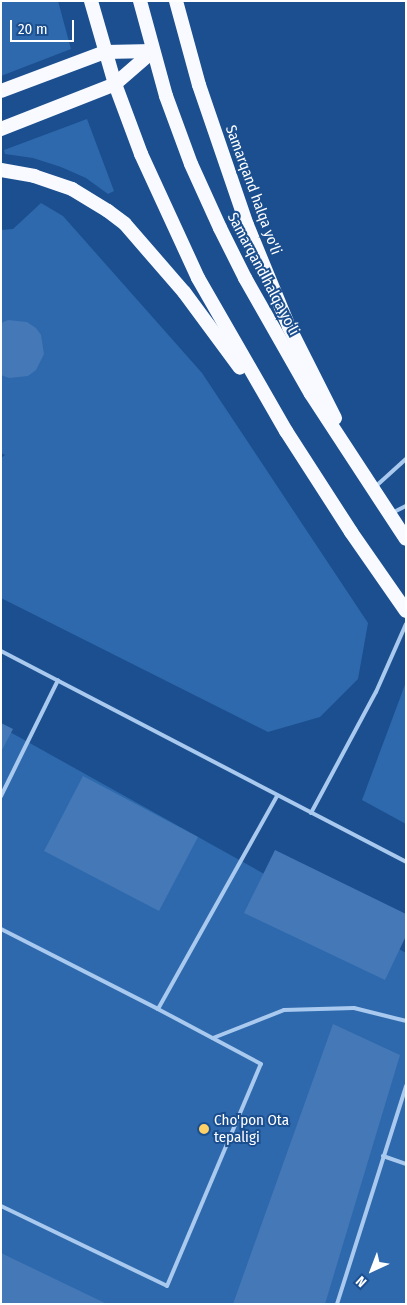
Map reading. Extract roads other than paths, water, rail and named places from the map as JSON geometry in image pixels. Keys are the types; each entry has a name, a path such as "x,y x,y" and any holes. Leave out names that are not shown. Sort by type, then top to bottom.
{"highway":[{"path":"91,1 115,84 141,154 198,278 286,431 351,532 406,610"},
{"name":"Samarqand halqa yoʻli","path":"140,1 166,96 191,164 232,253 311,394 372,490 406,539"},
{"name":"Samarqand halqa yo'li","path":"176,1 219,146 260,259 289,327 372,490"},
{"path":"1,91 105,52 153,50"},
{"path":"1,129 115,84 153,50"},
{"path":"1,170 34,176 72,189 125,224 184,292 286,431"}],"lane":[{"path":"372,490 406,459"},
{"path":"389,514 406,506"},
{"path":"311,813 376,692 406,624"},
{"path":"1,651 406,862"},
{"path":"1,796 58,680"},
{"path":"158,1008 277,796"},
{"path":"1,930 158,1008 261,1064 167,1286 1,1206"},
{"path":"213,1038 284,1010 354,1008 406,1021"},
{"path":"337,1304 406,1086"},
{"path":"383,1156 406,1164"}],"place":[{"name":"Cho'pon Ota tepaligi","path":"204,1129"}]}
